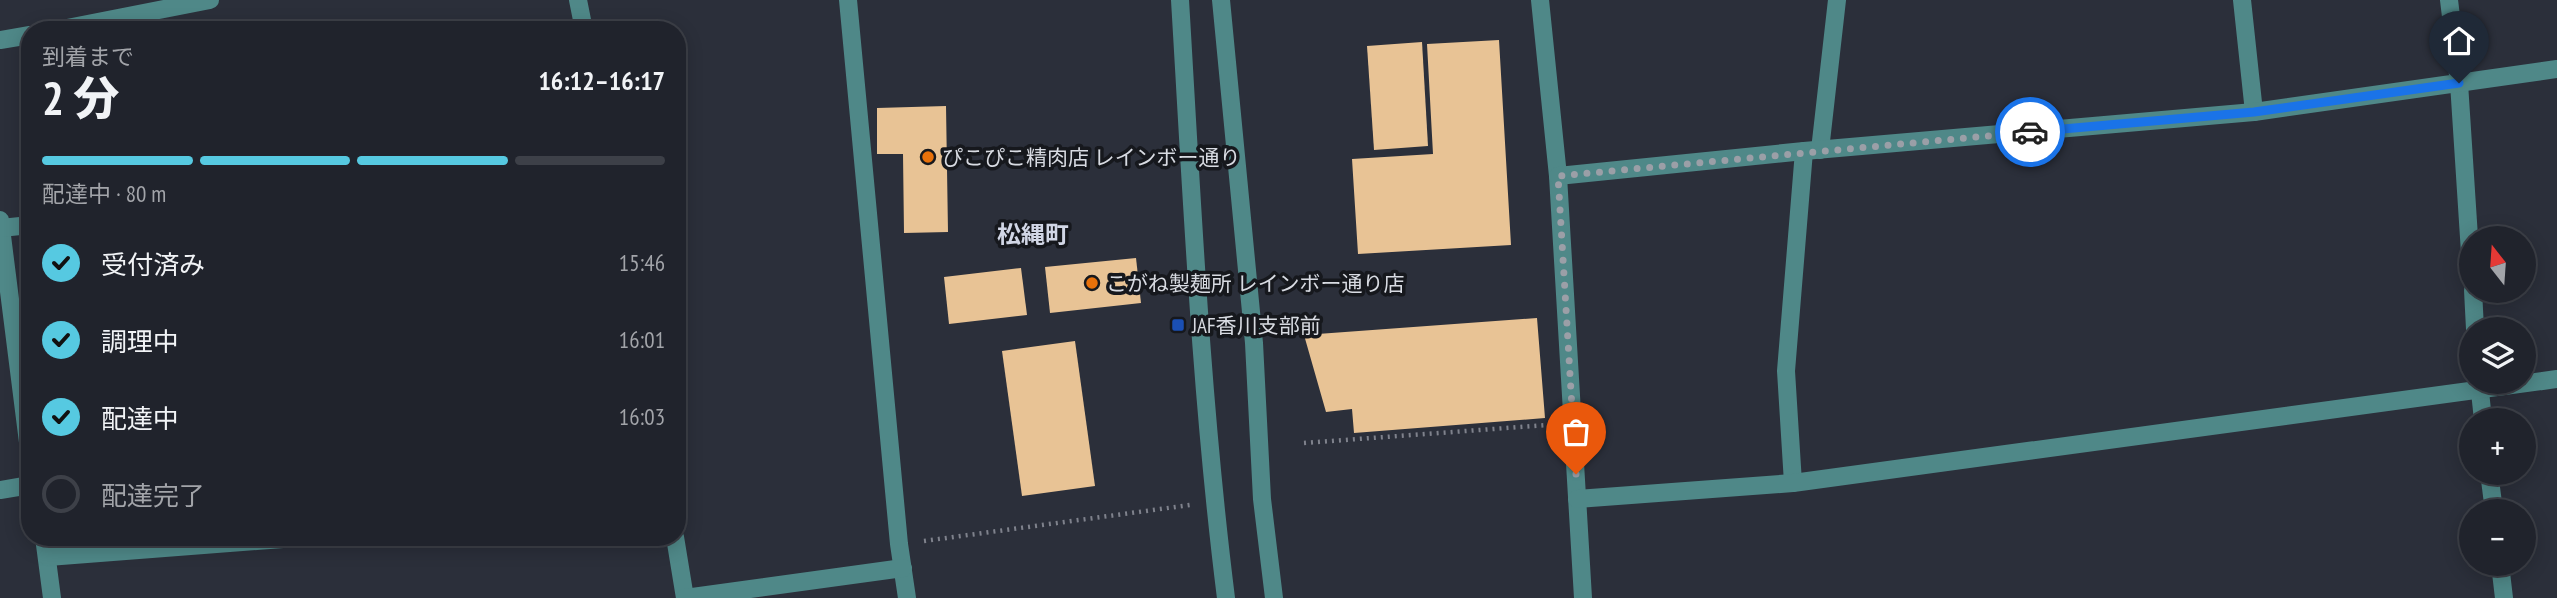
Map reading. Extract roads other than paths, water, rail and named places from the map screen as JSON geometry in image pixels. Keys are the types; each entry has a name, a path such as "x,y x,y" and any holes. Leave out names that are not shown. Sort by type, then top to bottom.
{"street":[{"path":"104,21 210,0"},
{"path":"578,0 582,21"},
{"path":"848,0 899,544 907,598"},
{"path":"1180,0 1199,330 1214,502 1226,598"},
{"path":"1221,0 1254,343 1262,499 1274,598"},
{"path":"1540,0 1558,176 1583,598"},
{"path":"1793,483 1786,371 1812,151 1837,0"},
{"path":"2242,0 2254,112"},
{"path":"2449,0 2459,83 2468,226"},
{"path":"0,40 21,36"},
{"path":"1558,176 2254,112 2557,69"},
{"path":"21,225 1,224 3,283 21,372"},
{"path":"2536,381 2557,379"},
{"path":"1577,499 1793,483 2459,389"},
{"path":"0,490 21,486"},
{"path":"46,546 52,598"},
{"path":"48,557 192,546"},
{"path":"676,546 685,598 903,568"},
{"path":"2501,576 2504,598"}],"place":[{"name":"ぴこぴこ精肉店 レインボー通り","path":"928,157"},
{"name":"こがね製麺所 レインボー通り店","path":"1092,283"},
{"name":"JAF香川支部前","path":"1178,325"}],"district":[{"name":"松縄町","path":"1033,234"}]}
